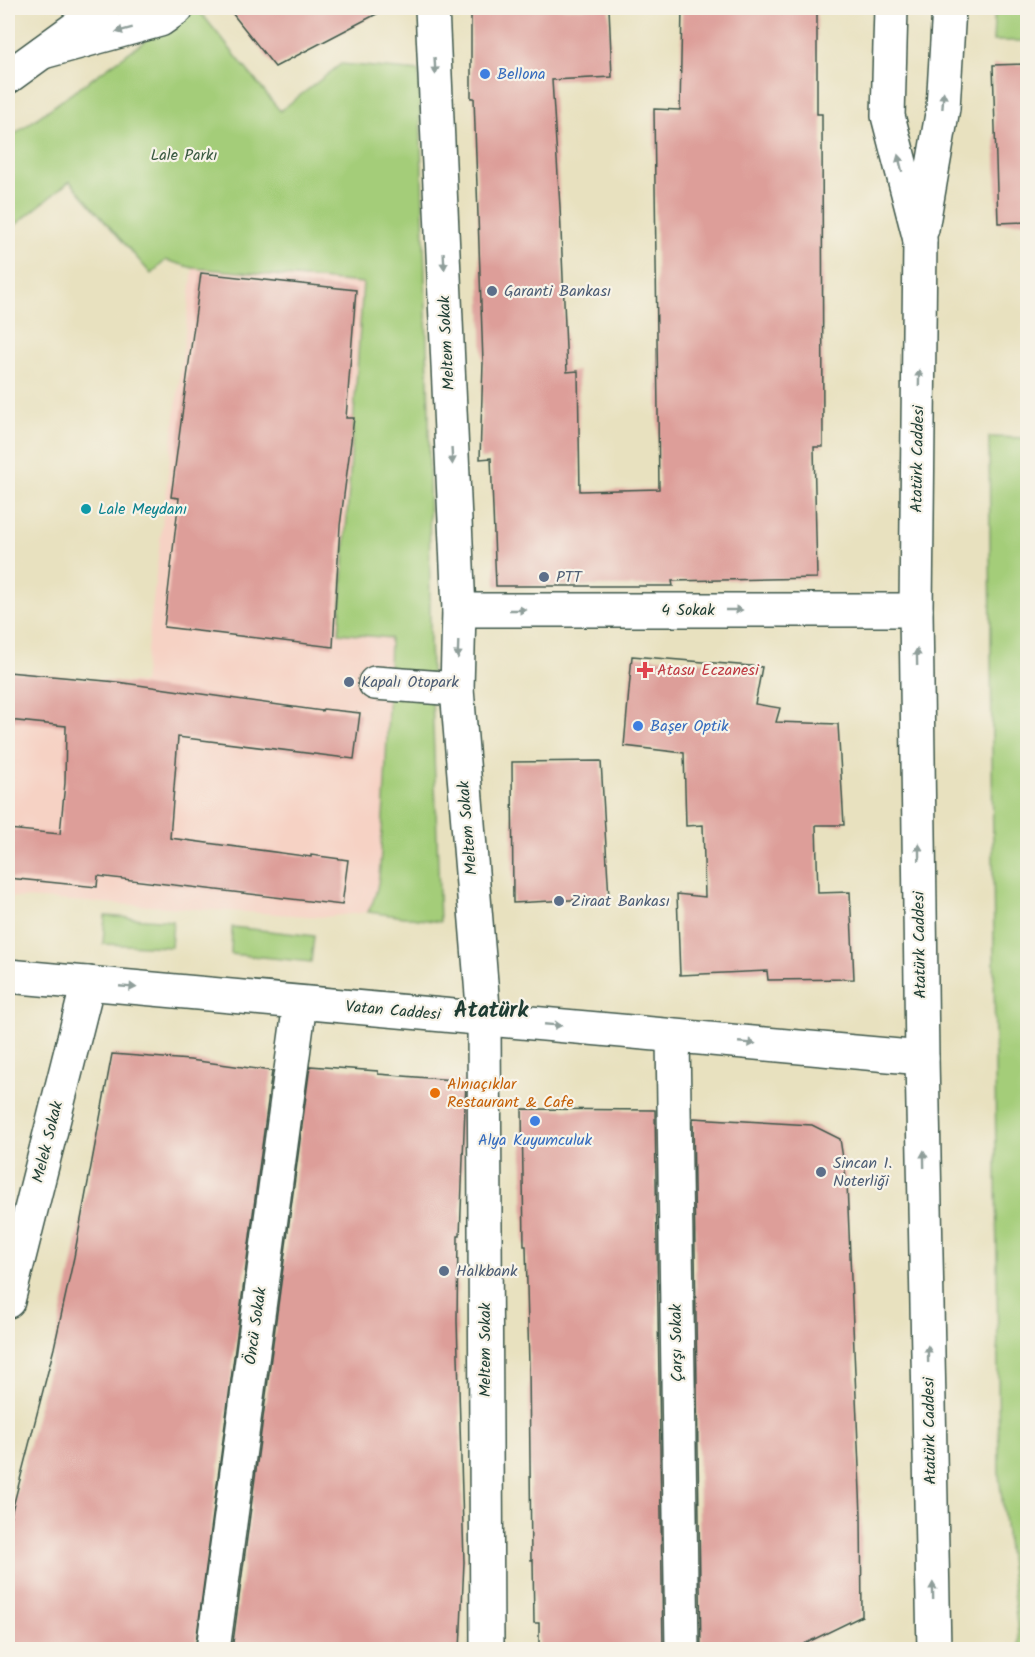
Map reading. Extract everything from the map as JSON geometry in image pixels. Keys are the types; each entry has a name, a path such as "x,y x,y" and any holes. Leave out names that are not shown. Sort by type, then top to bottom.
{"street":[{"path":"43,52 72,8"},
{"path":"8,77 103,8"},
{"path":"43,52 160,20 177,8"},
{"name":"Meltem Sokak","path":"432,8 459,610 457,689 484,1019 487,1650"},
{"path":"891,8 888,116 920,240"},
{"path":"920,240 943,108 949,8"},
{"name":"Atatürk Caddesi","path":"920,240 916,610 934,1650"},
{"name":"4 Sokak","path":"459,610 916,610"},
{"path":"375,683 457,689"},
{"name":"Vatan Caddesi","path":"8,976 922,1058"},
{"name":"Melek Sokak","path":"8,1301 88,983"},
{"name":"Öncü Sokak","path":"213,1650 300,1003"},
{"name":"Çarşı Sokak","path":"673,1037 682,1650"}],"shaded area":[{"path":"193,268 363,283 339,632 390,638 384,802 378,885 377,897 368,912 325,917 8,897 8,670 143,683"}],"green space":[{"name":"Lale Parkı","path":"191,8 197,8 280,111 341,64 419,71 429,414 430,642 440,922 368,912 376,893 380,862 390,638 339,633 363,283 193,268 166,260 151,274 70,181 8,231 8,139"},
{"path":"995,8 1027,8 1027,41 993,41"},
{"path":"989,437 1028,438 1027,1650 1020,1649 999,1475"},
{"path":"105,916 173,921 171,947 103,944"},
{"path":"232,927 314,936 311,962 231,954"}],"building":[{"path":"228,8 388,8 275,67"},
{"path":"471,8 609,8 612,77 552,80 567,372 578,371 580,491 659,489 654,109 680,110 682,8 817,8 817,114 822,114 823,447 814,447 817,578 672,581 673,586 496,586 491,458 480,459 483,363 474,98 471,98"},
{"path":"1028,64 1028,222 998,223 993,65"},
{"path":"201,273 356,290 346,418 354,418 340,526 333,647 164,627 179,498 171,497"},
{"path":"632,656 762,667 755,704 780,708 776,722 838,724 844,825 816,825 818,893 850,892 854,979 768,980 767,971 680,975 677,894 705,897 703,825 686,826 684,753 624,746"},
{"path":"8,672 117,682 322,711 323,709 360,713 354,759 178,737 170,838 348,860 342,905 98,876 97,887 8,878 8,829 60,834 65,783 66,726 8,720"},
{"path":"601,761 609,898 513,903 512,762"},
{"path":"112,1054 190,1060 272,1071 195,1650 8,1650 8,1526 54,1348 74,1257"},
{"path":"310,1066 466,1081 460,1236 458,1236 457,1321 464,1562 460,1650 232,1650"},
{"path":"522,1109 655,1110 663,1650 539,1650 539,1623 534,1623 533,1560 531,1560 529,1366"},
{"path":"693,1118 812,1125 840,1139 847,1184 861,1515 862,1616 798,1647 701,1650"}],"place":[{"name":"Bellona","path":"485,74"},
{"name":"Garanti Bankası","path":"492,291"},
{"name":"Lale Meydanı","path":"86,509"},
{"name":"PTT","path":"544,577"},
{"name":"Atasu Eczanesi","path":"645,670"},
{"name":"Kapalı Otopark","path":"349,682"},
{"name":"Başer Optik","path":"638,726"},
{"name":"Ziraat Bankası","path":"559,901"},
{"name":"Alnıaçıklar Restaurant & Cafe","path":"435,1093"},
{"name":"Alya Kuyumculuk","path":"535,1121"},
{"name":"Sincan 1. Noterliği","path":"821,1172"},
{"name":"Halkbank","path":"444,1271"}],"district":[{"name":"Atatürk","path":"491,1011"}]}
